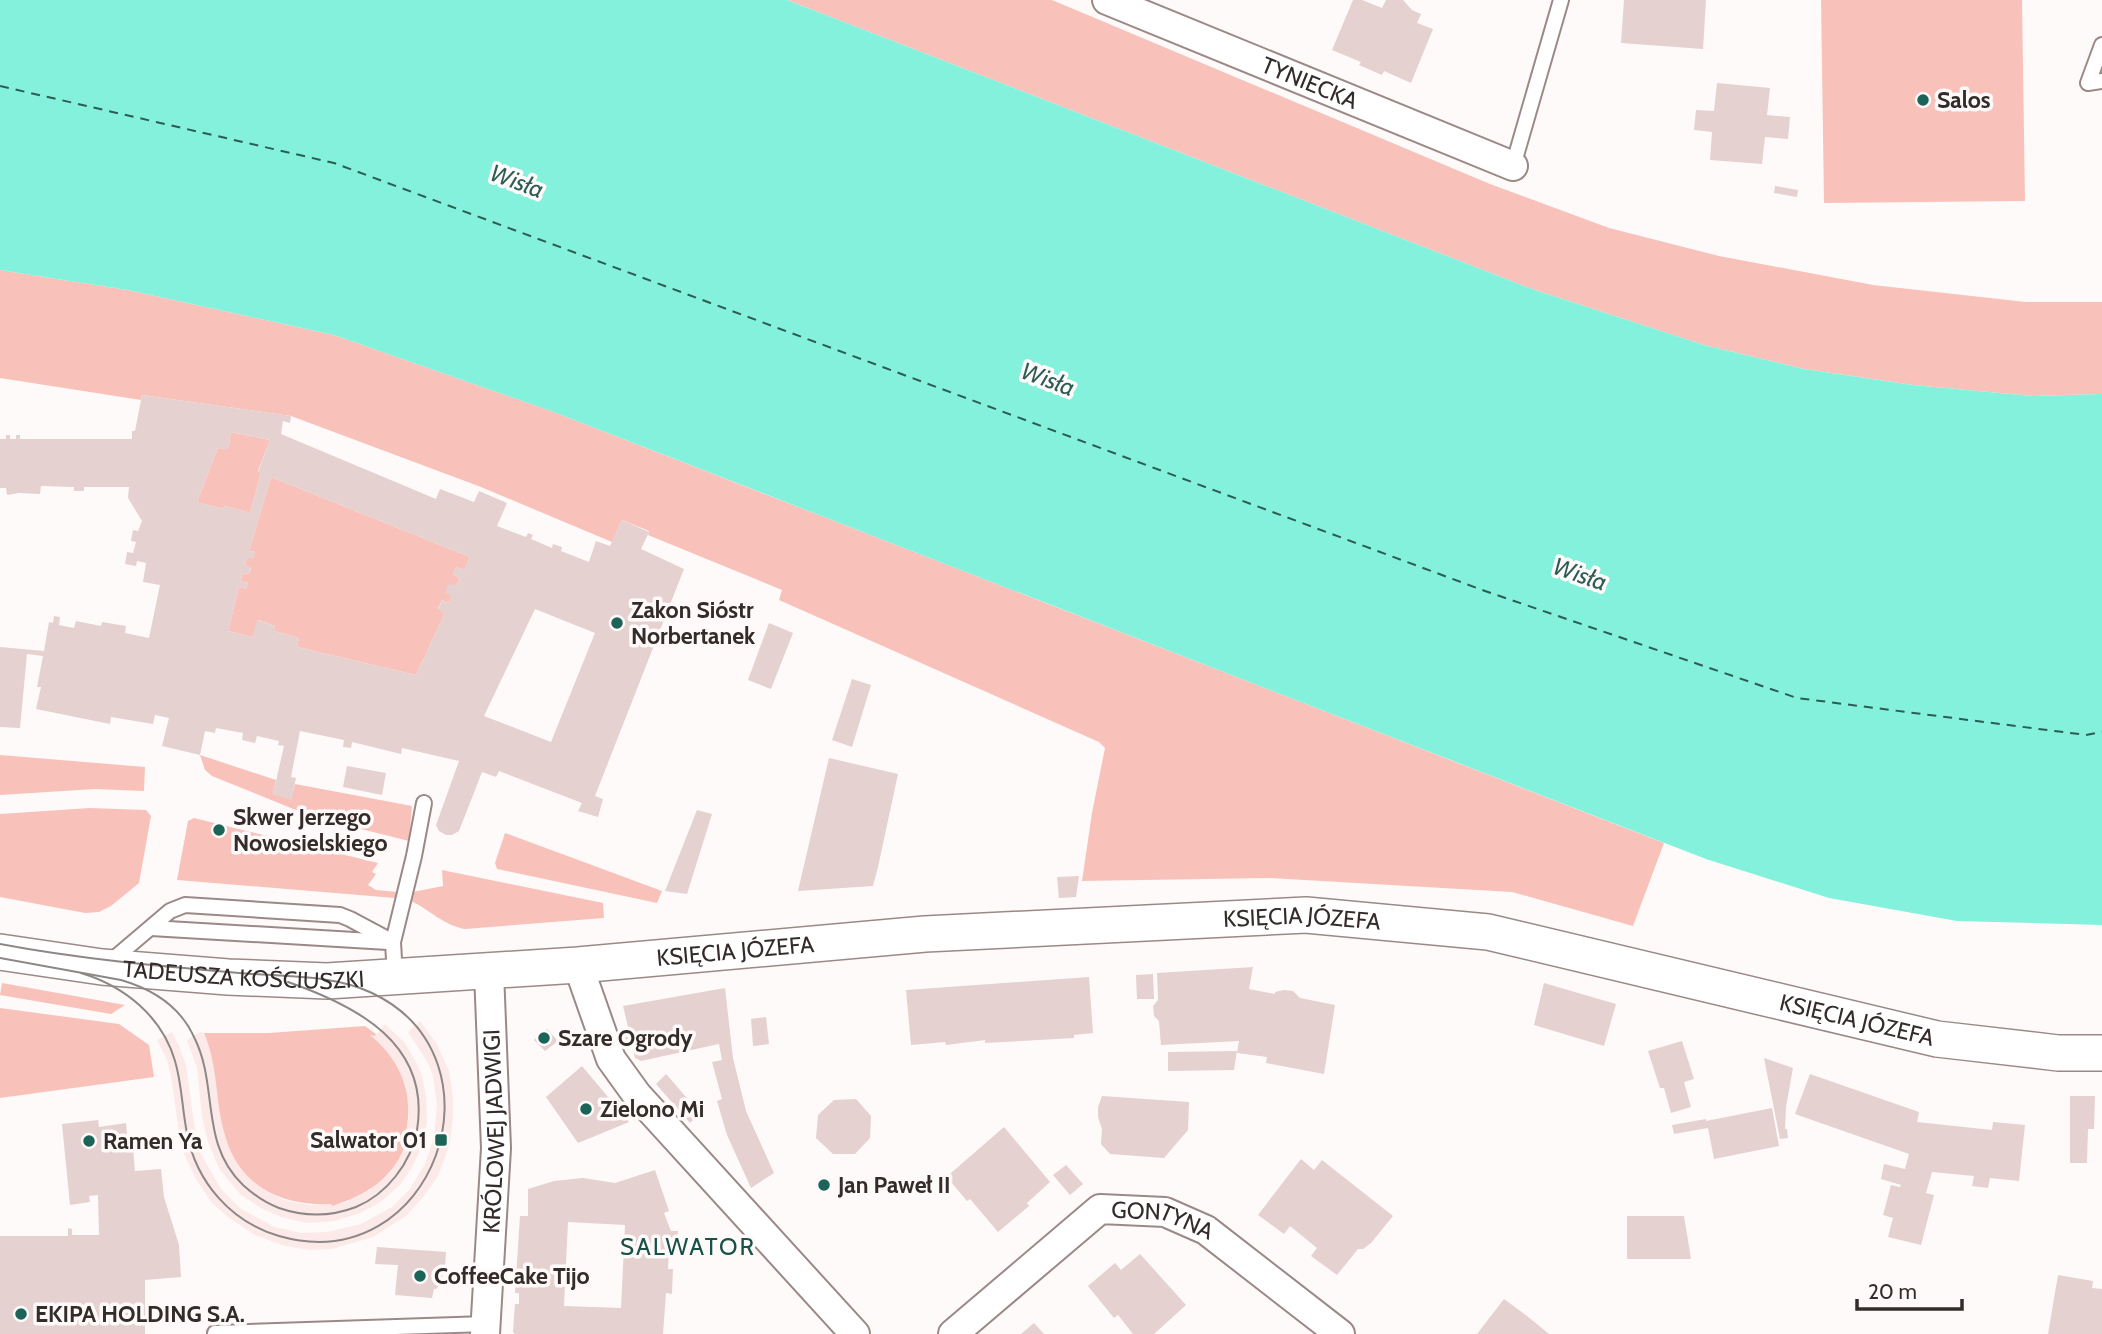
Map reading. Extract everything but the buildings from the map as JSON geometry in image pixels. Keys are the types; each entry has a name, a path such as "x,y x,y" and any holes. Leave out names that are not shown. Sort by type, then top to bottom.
{"street":[{"name":"TYNIECKA","path":"1107,0 1513,166"},
{"name":"KSIĘCIA JÓZEFA","path":"489,972 925,934 1306,915 1488,932 1937,1039 2058,1053 2102,1053"},
{"name":"TADEUSZA KOŚCIUSZKI","path":"0,952 102,967 228,977 327,981 489,972"},
{"path":"578,965 611,1059 636,1095 855,1334"},
{"name":"KRÓLOWEJ JADWIGI","path":"485,1329 496,1149 489,972"},
{"name":"GONTYNA","path":"953,1334 1100,1209 1165,1212 1206,1230 1340,1334"}],"lane":[{"path":"1513,166 1561,0"},
{"path":"2102,45 2088,83 2102,81"},
{"path":"395,978 393,943 424,803"},
{"path":"102,967 170,911 185,905 340,915 393,943"},
{"path":"151,928 393,943"},
{"path":"215,1333 485,1329"}],"shaded area":[{"path":"787,0 1052,0 1490,184 1609,228 1719,256 1873,285 2026,302 2102,302 2102,394 2032,396 1913,385 1804,369 1704,345 1532,289"},
{"name":"Salos","path":"1821,0 2022,0 2025,201 1824,203"},
{"path":"0,270 128,290 334,335 551,411 1664,843 1633,926 1512,892 1268,878 1082,881 1105,748 1099,742 779,600 782,590 648,535 649,531 622,520 612,542 481,487 291,416 142,395 141,400 0,378"},
{"path":"231,432 270,440 258,471 261,473 250,513 197,502 218,448 228,449"},
{"path":"271,477 470,557 464,570 456,567 453,574 460,578 456,586 449,584 452,596 449,603 442,600 438,609 445,613 416,675 297,647 299,638 274,631 275,626 258,620 253,637 228,631 239,587 246,589 248,583 240,581 243,573 249,574 251,568 245,565 247,558 253,558 255,552 249,551"},
{"path":"0,755 145,767 144,791 95,789 0,795"},
{"path":"200,755 276,780 273,794 291,799 295,784 412,806 409,841 313,817 212,776 205,770"},
{"path":"90,808 146,810 151,816 139,883 111,906 99,912 85,913 0,897 0,814"},
{"path":"194,818 378,863 372,872 376,874 368,885 376,890 397,892 395,898 177,880 188,821"},
{"path":"505,833 662,891 657,903 497,869 495,863"},
{"path":"442,870 603,903 604,918 465,929 457,927 411,901 413,892 443,886"},
{"path":"2,983 125,1005 111,1014 0,995"},
{"path":"0,1008 119,1024 149,1045 154,1077 0,1098"},
{"path":"420,1021 437,1044 449,1071 453,1116 450,1144 438,1176 406,1216 373,1237 332,1249 309,1250 285,1246 255,1235 211,1202 184,1154 171,1076 157,1040 172,1032 179,1046 186,1065 200,1152 221,1189 241,1209 275,1227 301,1233 328,1232 361,1224 392,1207 410,1189 425,1164 434,1137 437,1104 428,1063 408,1032"},
{"path":"385,1024 405,1043 417,1064 426,1096 427,1122 422,1147 399,1186 379,1203 360,1213 335,1221 306,1223 281,1217 241,1195 220,1170 208,1142 202,1117 197,1068 187,1040 200,1032 204,1033 213,1058 225,1137 235,1160 250,1178 283,1200 332,1206 370,1190 404,1142 409,1117 405,1084 389,1054 370,1035 375,1036"},
{"path":"365,1026 376,1034 370,1035 392,1058 404,1083 408,1111 406,1143 401,1155 377,1184 356,1197 332,1206 293,1201 262,1188 237,1164 229,1147 220,1116 212,1057 204,1033 269,1033"}],"water":[{"name":"Wisła","path":"0,0 787,0 1532,289 1704,345 1804,369 1913,385 2032,396 2102,394 2102,925 1957,921 1829,898 1706,859 551,411 334,335 128,290 0,270"}],"ferry route":[{"path":"0,86 334,163 1485,591 1797,698 2086,735 2102,732"}],"tram line":[{"path":"0,944 119,962 324,979 372,993 414,1024 438,1065 445,1110 436,1156 413,1196 378,1226 333,1241 279,1236 246,1221 218,1198 198,1168 187,1133 175,1061 161,1030 151,1017 126,995 81,973"},
{"path":"0,958 121,980 144,988 164,1000 181,1016 194,1037 206,1075 215,1133 229,1169 247,1189 274,1206 308,1214 337,1213 367,1201 396,1176 414,1142 418,1100 412,1074 401,1052 384,1033 339,1003 288,982"}],"place":[{"name":"Salos","path":"1923,100"},
{"name":"Zakon Sióstr Norbertanek","path":"617,623"},
{"name":"Skwer Jerzego Nowosielskiego","path":"219,830"},
{"name":"Szare Ogrody","path":"544,1038"},
{"name":"Zielono Mi","path":"586,1109"},
{"name":"Salwator 01","path":"441,1140"},
{"name":"Ramen Ya","path":"89,1141"},
{"name":"Jan Paweł II","path":"824,1185"},
{"name":"CoffeeCake Tijo","path":"420,1276"},
{"name":"EKIPA HOLDING S.A.","path":"21,1314"}],"district":[{"name":"SALWATOR","path":"688,1246"}]}
